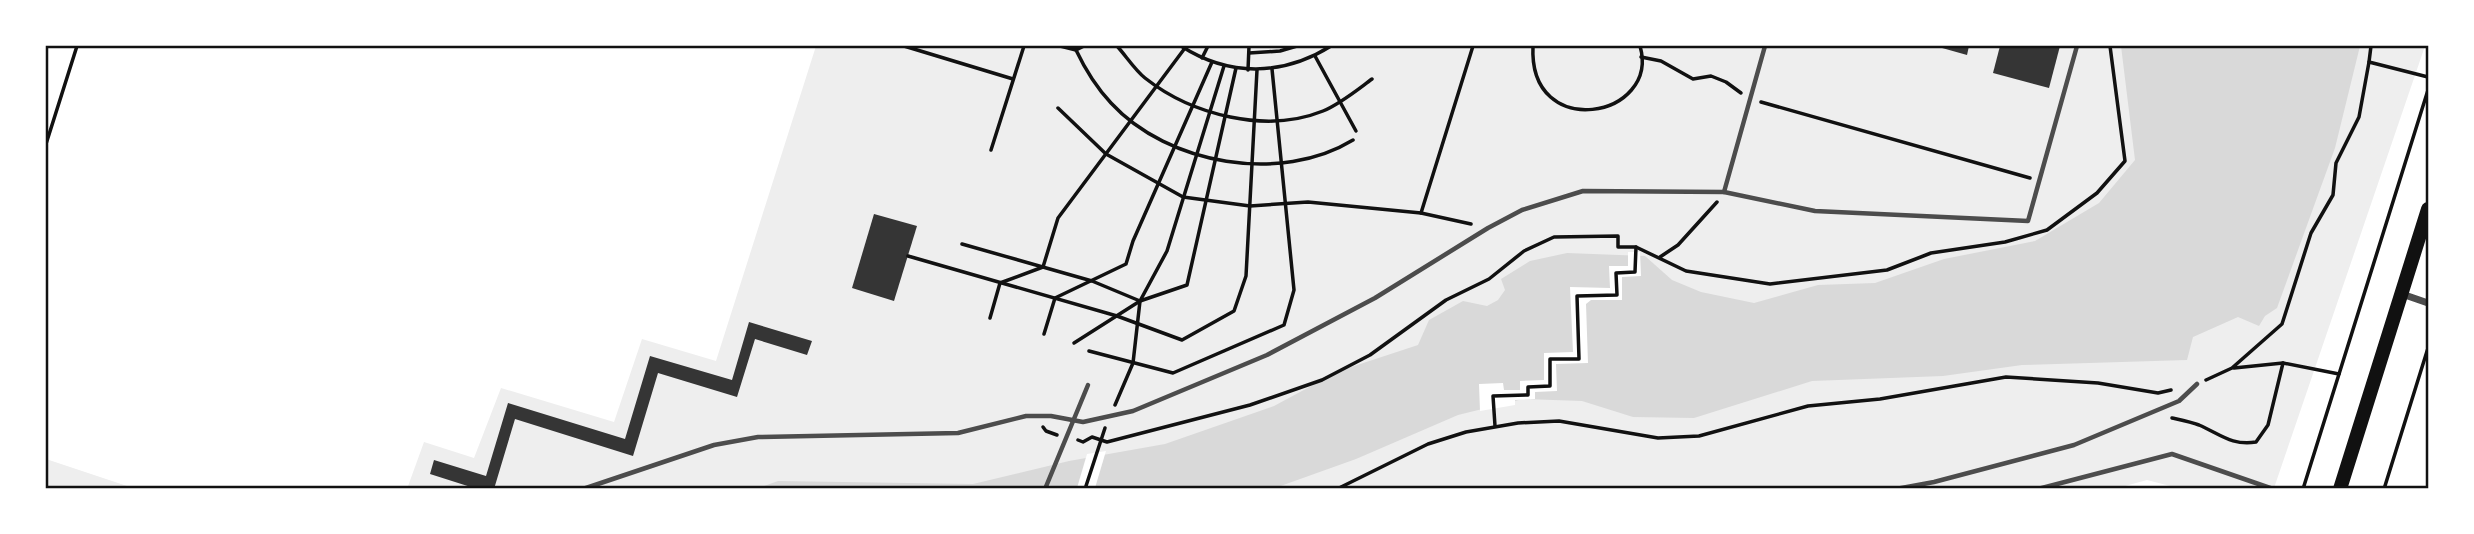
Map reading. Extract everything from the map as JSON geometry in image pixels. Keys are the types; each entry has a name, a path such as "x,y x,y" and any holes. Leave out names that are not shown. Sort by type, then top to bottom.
{"main road":[{"path":"2340,488 2428,209"}],"street":[{"path":"2402,294 2428,303"}],"lane":[{"path":"1724,192 1765,46"},
{"path":"583,488 713,445 758,437 958,433 1037,416 1083,422 1133,411 1267,355 1375,298 1488,228 1522,211 1583,191 1724,192 1815,211 2028,221 2077,46"},
{"path":"1896,488 1934,482 2074,444 2179,401 2197,384"},
{"path":"1045,488 1088,385"},
{"path":"2038,488 2172,454 2273,488"}],"path":[{"path":"46,144 76,46"},
{"path":"904,46 1013,79"},
{"path":"991,150 1024,46"},
{"path":"1060,46 1076,50 1084,46"},
{"path":"1117,46 1143,76 1193,106 1225,116 1254,120 1278,120 1324,111 1372,79"},
{"path":"1202,58 1208,46"},
{"path":"1248,70 1249,46"},
{"path":"1249,53 1280,51 1297,46"},
{"path":"1044,267 1058,218 1183,47 1224,66 1257,70 1272,69 1315,56 1331,46"},
{"path":"1421,213 1473,46"},
{"path":"1533,46 1532,64 1539,83 1553,100 1572,109 1593,111 1613,105 1630,91 1640,73 1640,46"},
{"path":"1071,438 1083,442 1092,437 1107,442 1250,405 1322,380 1370,355 1446,300 1489,279 1524,251 1554,237 1618,236 1618,247 1635,248 1686,271 1770,284 1887,270 1931,253 2005,242 2047,230 2097,193 2124,161 2110,46"},
{"path":"1338,488 1428,444 1495,426 1559,421 1672,438 1699,436 1808,406 1880,399 2006,377 2098,383 2158,393 2197,384 2232,368 2282,324 2311,233 2333,195 2336,163 2359,117 2371,46"},
{"path":"1076,50 1099,89 1131,120 1175,146 1196,153 1216,159 1252,163 1282,162 1318,156 1353,140"},
{"path":"1315,56 1356,131"},
{"path":"1642,57 1661,61 1693,79 1711,76 1726,82 1751,99 2039,181"},
{"path":"1044,334 1055,299 1126,264 1212,62"},
{"path":"2369,62 2428,77"},
{"path":"1086,488 1103,433 1133,362 1140,300 1167,251 1224,66"},
{"path":"1074,343 1140,300 1187,285 1236,68"},
{"path":"1089,351 1173,373 1284,325 1294,290 1272,69"},
{"path":"908,256 1116,316 1135,326 1182,340 1234,311 1247,276 1257,70"},
{"path":"2303,488 2428,90"},
{"path":"1058,108 1084,136 1106,154 1157,186 1183,197 1250,206 1308,202 1421,213 1488,228"},
{"path":"1660,257 1678,245 1724,192"},
{"path":"962,244 1092,281 1140,300"},
{"path":"1495,426 1493,396 1528,395 1528,387 1550,386 1550,359 1579,359 1577,296 1617,295 1616,273 1635,272 1635,248"},
{"path":"1000,283 1044,267"},
{"path":"990,318 1000,283"},
{"path":"2384,488 2428,348"},
{"path":"2232,368 2283,363 2339,374"},
{"path":"2179,420 2200,425 2230,441 2256,442 2268,425 2283,363"},
{"path":"1037,416 1046,431 1058,435"}],"shaded area":[{"path":"816,46 2425,46 2274,488 2178,488 2147,480 2114,489 407,489 424,442 474,458 501,388 614,422 642,339 716,361"},
{"path":"2121,46 2360,46 2335,148 2277,308 2265,316 2259,326 2238,317 2193,337 2187,360 2022,365 1943,376 1812,381 1694,418 1633,417 1582,401 1523,399 1458,415 1356,459 1275,488 756,489 778,481 973,484 1069,461 1165,444 1274,406 1339,371 1418,345 1429,320 1463,301 1487,306 1498,300 1505,290 1501,279 1530,261 1567,253 1645,256 1672,280 1701,292 1754,303 1818,285 1875,283 1944,259 2035,241 2099,203 2135,160"},
{"path":"46,459 133,488 46,488"}],"pier":[{"path":"1628,252 1640,252 1641,276 1622,277 1622,300 1591,300 1586,304 1588,363 1556,364 1557,391 1535,392 1535,399 1515,400 1515,405 1480,411 1479,384 1503,383 1504,390 1520,390 1520,381 1544,380 1544,353 1573,352 1570,287 1610,288 1609,266 1628,266"},
{"path":"1106,451 1095,488 1077,488 1087,454"}],"building":[{"path":"1935,46 1969,46 1967,55"},
{"path":"2000,46 2060,46 2049,88 1993,73"},
{"path":"874,214 917,226 894,301 852,288"},
{"path":"749,322 812,341 807,355 755,339 737,397 658,373 633,456 515,419 494,489 477,489 430,474 434,460 486,476 508,403 625,439 650,356 732,380"}]}
